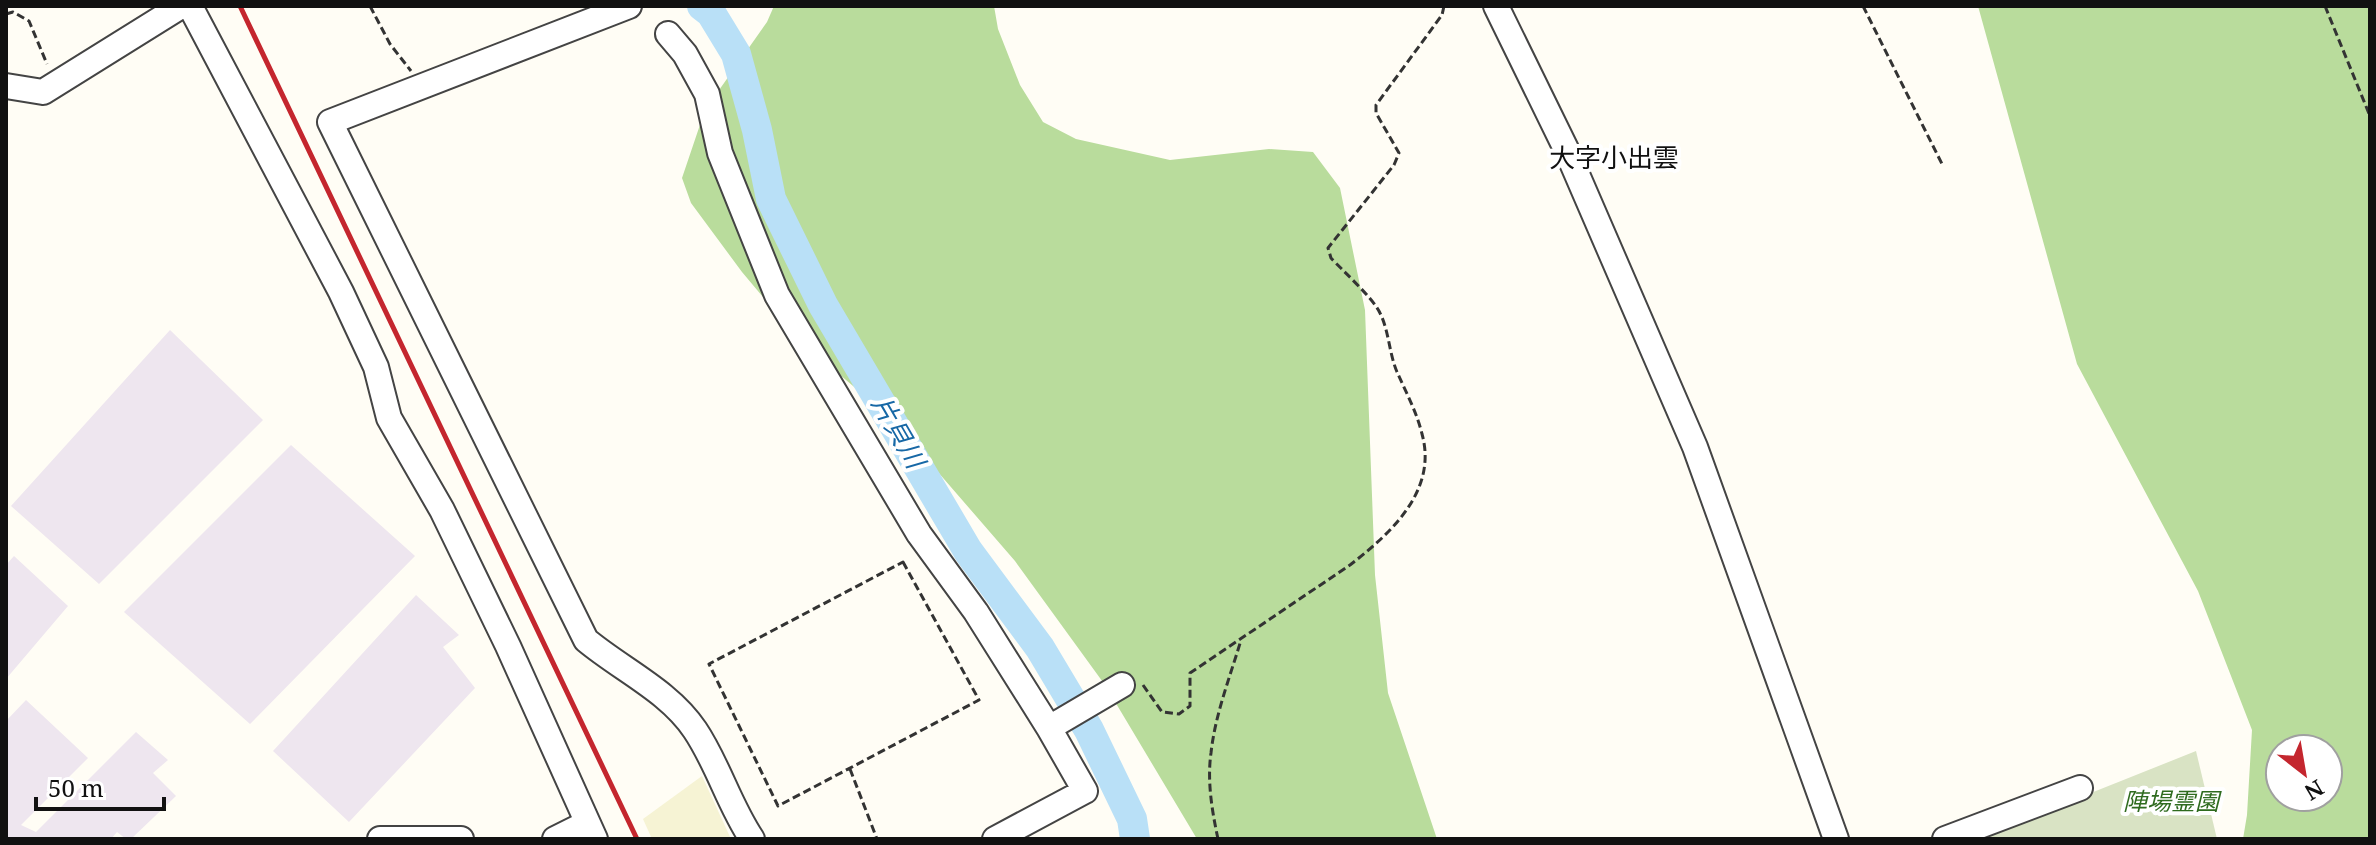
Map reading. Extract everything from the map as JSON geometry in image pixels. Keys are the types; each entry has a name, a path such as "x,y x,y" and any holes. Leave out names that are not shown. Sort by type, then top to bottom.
{"street":[{"path":"6,86 43,92 181,6"},
{"path":"190,6 341,292 376,367 389,418 449,524 591,831 555,839"},
{"path":"629,6 330,122 586,640 663,696 696,731 739,820 752,839"},
{"path":"1496,6 1566,149 1695,447 1836,839"},
{"path":"668,34 685,54 707,94 720,153 777,295 919,534 976,612 1085,791 995,839"},
{"path":"1049,728 1122,685"},
{"path":"1945,839 2080,788"},
{"path":"380,839 461,839"}],"path":[{"path":"370,6 390,44 423,87"},
{"path":"1122,685 1138,676 1162,712 1179,714 1190,706 1190,673 1374,546 1402,517 1423,478 1423,437 1395,366 1380,311 1331,258 1328,248 1394,165 1399,153 1376,113 1376,105 1442,15 1444,6"},
{"path":"1863,6 1943,166"},
{"path":"2325,6 2370,116"},
{"path":"6,14 13,12 23,15 29,21 56,86"},
{"path":"903,562 979,700 850,769 778,806 709,664 903,562"},
{"path":"1218,839 1211,807 1210,757 1213,735 1241,639"},
{"path":"850,769 877,839"}],"shaded area":[{"path":"170,330 263,420 99,584 11,506"},
{"path":"291,445 415,556 250,724 124,612"},
{"path":"14,556 68,606 6,679 6,565"},
{"path":"416,595 459,635 443,647 475,688 349,822 273,751"},
{"path":"26,700 88,758 21,825 36,832 136,732 168,760 153,773 176,796 131,839 117,832 111,839 6,839 6,721"},
{"path":"702,776 731,839 652,839 643,819"}],"green space":[{"path":"774,6 994,6 998,29 1020,85 1043,122 1076,139 1170,160 1269,149 1313,152 1340,188 1365,310 1375,575 1388,693 1437,839 1197,839 1105,685 1015,561 892,419 800,341 742,272 691,203 682,178 705,110 767,22"},
{"path":"1978,6 2370,6 2370,839 2243,839 2252,730 2198,591 2077,364"},
{"name":"陣場霊園","path":"2196,751 2217,839 1976,839"}],"waterway":[{"name":"片貝川","path":"702,6 711,13 736,54 757,130 771,199 823,305 968,551 1040,648 1089,730 1132,819 1135,839"}],"railway":[{"path":"240,6 637,839"}],"district":[{"name":"大字小出雲","path":"1614,158"}]}
